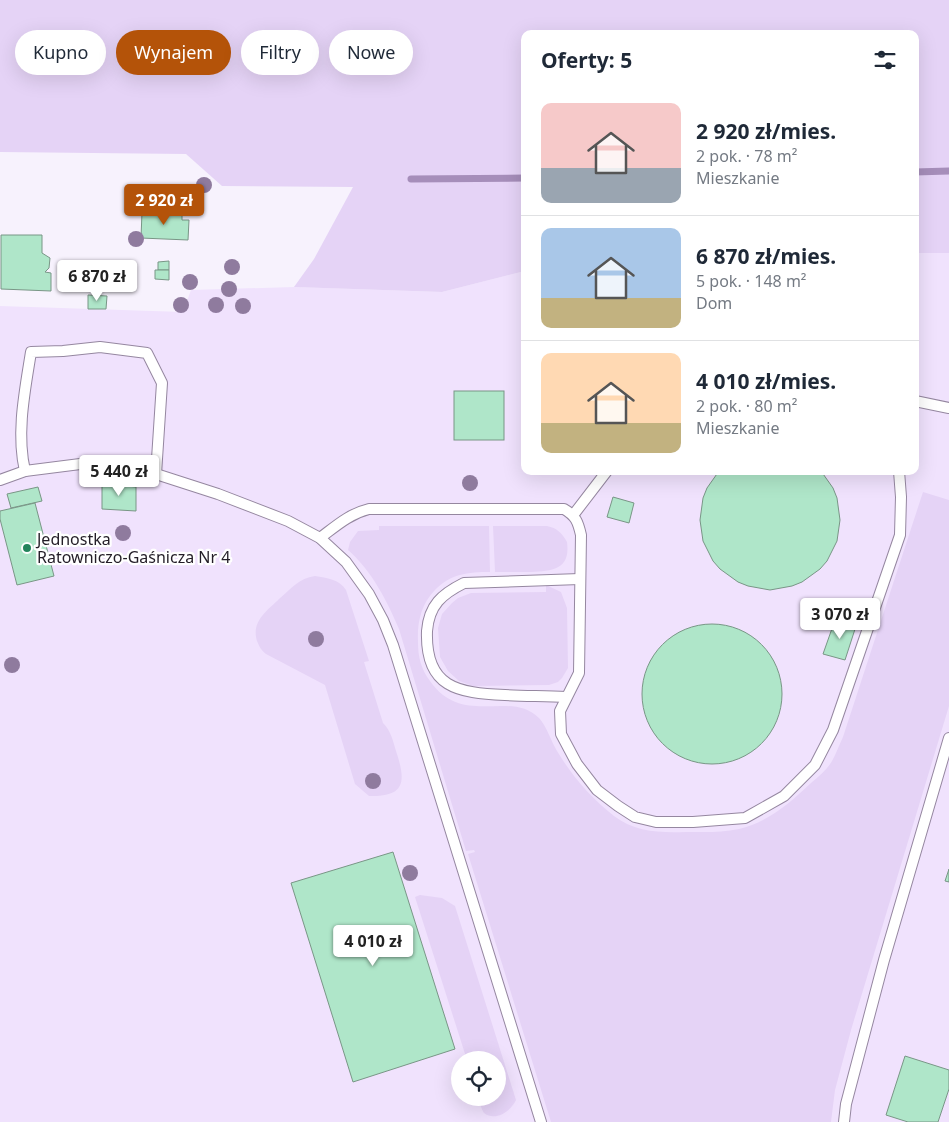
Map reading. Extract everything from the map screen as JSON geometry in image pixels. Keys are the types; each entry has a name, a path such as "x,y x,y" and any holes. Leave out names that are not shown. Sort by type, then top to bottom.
{"lane":[{"path":"25,471 22,458 23,405 31,352 100,347 147,353 162,383 156,474"},
{"path":"919,402 949,408"},
{"path":"0,480 25,471 96,462 140,469 199,487 288,521 320,538 346,562 369,594 383,620 393,645 540,1122"},
{"path":"574,514 604,475"},
{"path":"320,538 346,517 369,509 564,509 574,514 579,523 581,535 579,673 560,711 561,734 577,764 598,790 634,817 656,822 693,822 745,818 784,796 815,765 833,730 900,535 899,475"},
{"path":"566,697 478,694 457,690 444,681 432,667 427,645 427,628 431,610 439,598 464,583 580,579"},
{"path":"844,1122 846,1104 884,960 949,738"}],"shaded area":[{"path":"0,0 949,0 949,253 919,253 919,30 521,30 521,272 442,292 294,287 314,259 353,187 222,186 186,154 0,152"},
{"path":"919,253 949,253 949,1122 0,1122 0,306 183,312 191,290 294,287 442,292 521,272 521,475 919,475"},
{"path":"923,492 949,500 949,706 851,1030 835,1090 831,1122 551,1122 468,854 475,852 474,850 466,851 399,629 372,577 348,550 350,542 358,531 379,530 379,526 489,526 490,572 467,573 447,580 430,595 423,608 418,628 419,653 422,667 430,681 443,695 457,703 471,706 514,707 527,710 539,718 557,751 576,778 598,802 622,821 639,828 657,832 726,831 750,826 769,817 795,798 832,761 843,737"},
{"path":"493,526 547,526 554,528 567,542 566,559 557,568 551,570 495,572"},
{"path":"315,576 336,581 346,590 369,661 364,662 383,723 391,736 401,771 402,779 400,785 390,794 369,796 355,784 325,685 266,654 260,648 257,641 256,628 265,612 296,584 304,579"},
{"path":"546,585 561,592 567,608 568,668 558,682 549,685 473,686 459,681 448,671 440,657 438,628 442,614 452,603 458,598 471,593 546,592"},
{"path":"420,895 442,898 455,906 501,1051 464,1051 415,897"},
{"path":"506,1068 516,1100 514,1104 498,1116 488,1115 481,1106 506,1106"}],"building":[{"path":"142,212 182,212 182,220 189,220 188,240 141,238"},
{"path":"1,235 42,235 42,253 50,258 49,268 45,272 51,273 51,291 1,289"},
{"path":"169,261 169,270 158,270 158,262"},
{"path":"155,270 169,270 169,280 155,279"},
{"path":"88,295 107,296 106,309 88,309"},
{"path":"454,391 504,391 504,440 454,440"},
{"path":"716,475 824,475 833,488 837,498 840,520 837,541 827,561 820,569 802,582 792,586 770,590 738,582 720,569 713,561 703,541 700,520 703,498 707,488"},
{"path":"102,483 136,487 136,511 102,509"},
{"path":"38,487 42,501 11,508 7,494"},
{"path":"613,497 634,503 629,523 607,517"},
{"name":"Jednostka Ratowniczo-Gaśnicza Nr 4","path":"35,503 54,576 17,585 0,519 0,511"},
{"path":"835,620 856,626 845,660 823,654"},
{"path":"712,624 726,625 739,629 762,644 777,667 781,680 781,708 777,721 762,744 739,759 726,763 712,764 698,763 685,759 662,744 647,721 643,708 642,694 643,680 647,667 662,644 685,629 698,625"},
{"path":"393,852 455,1049 353,1082 291,883"},
{"path":"949,869 949,882 945,881"},
{"path":"905,1056 949,1070 949,1089 938,1122 908,1122 886,1115"}],"waterway":[{"path":"919,172 949,171"},
{"path":"411,179 521,178"}],"place":[{"name":"Jednostka Ratowniczo-Gaśnicza Nr 4","path":"27,548"}]}
